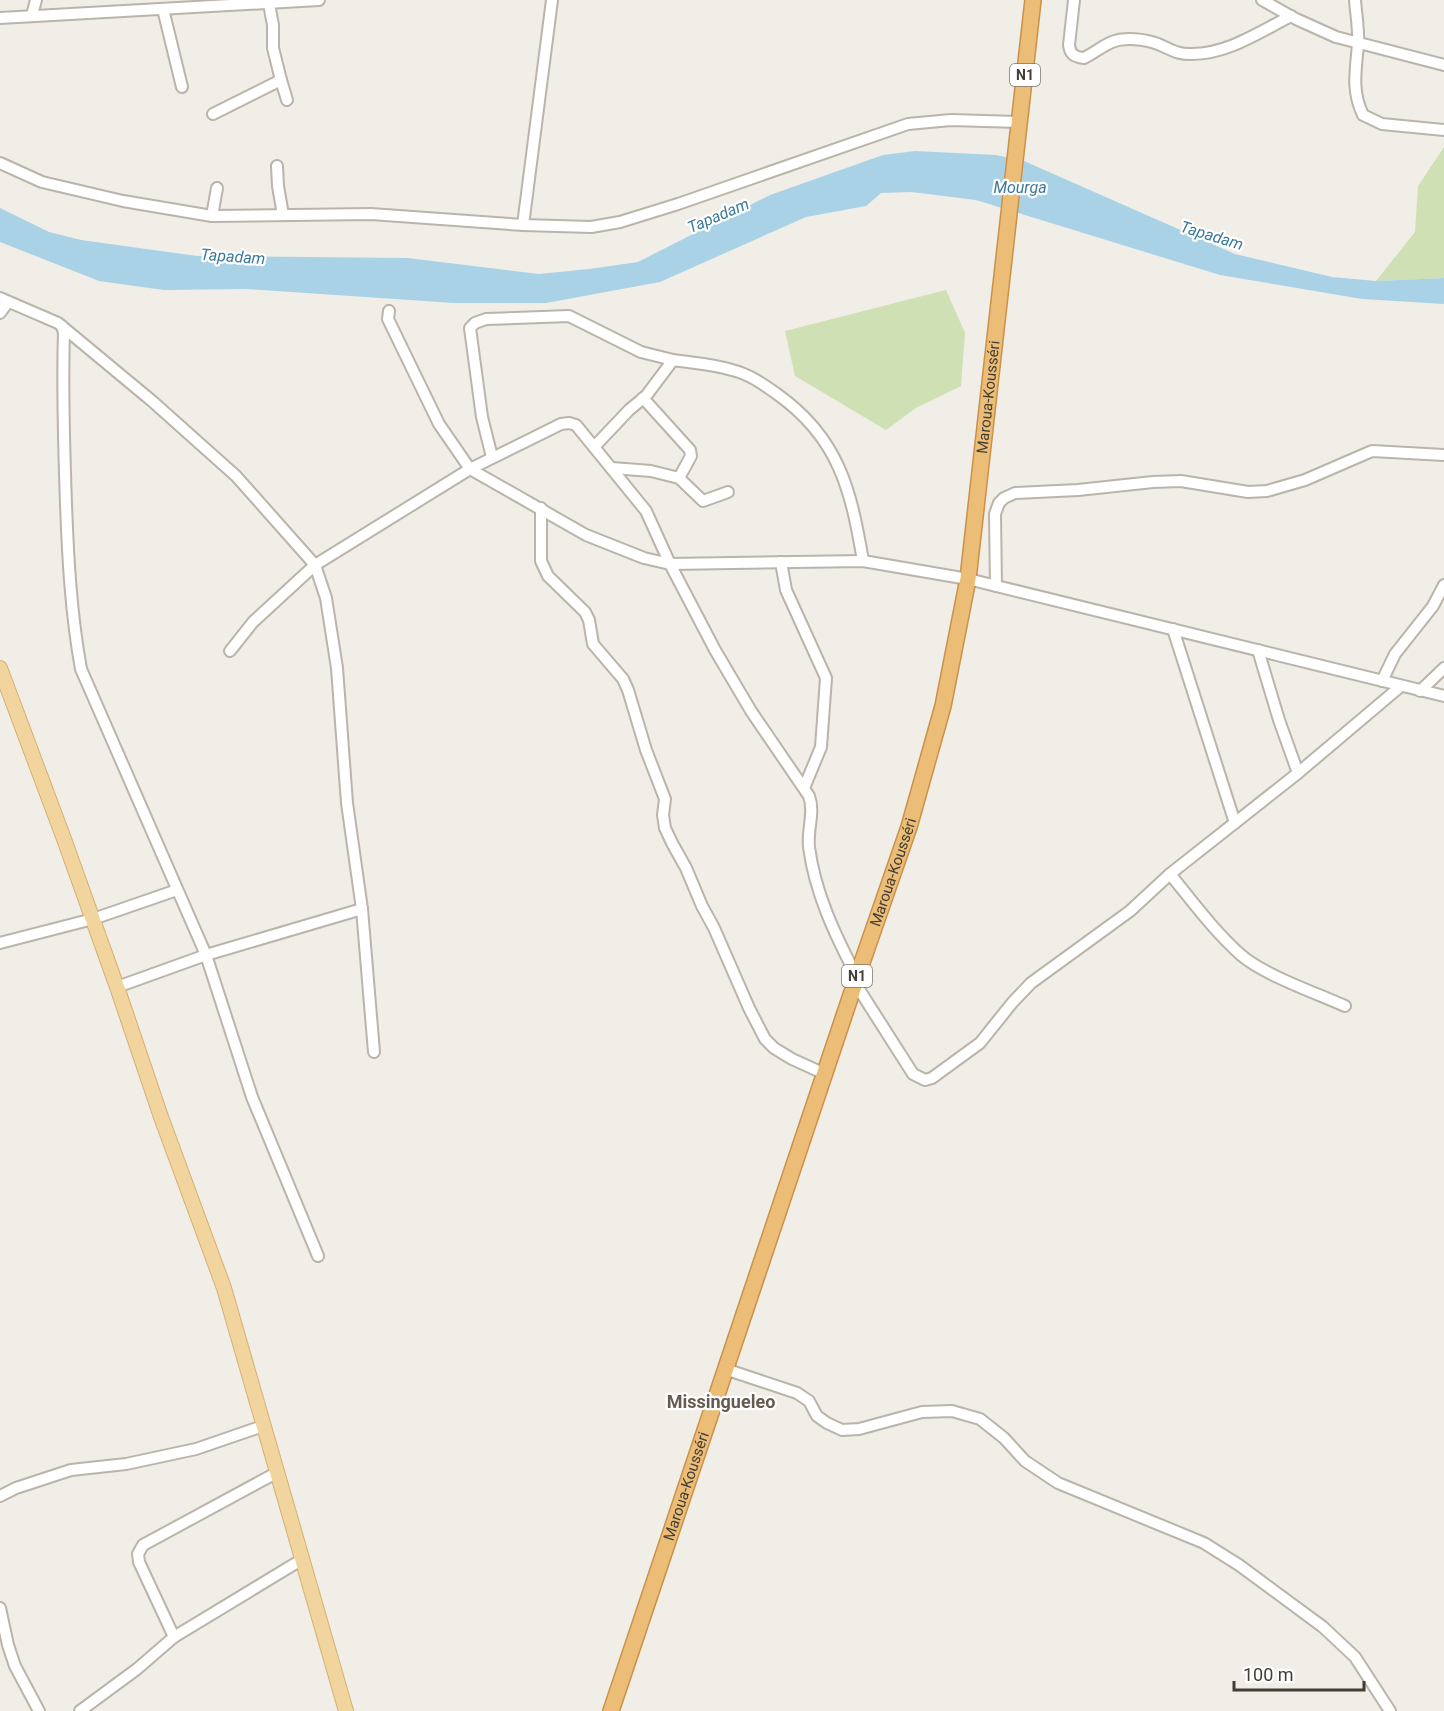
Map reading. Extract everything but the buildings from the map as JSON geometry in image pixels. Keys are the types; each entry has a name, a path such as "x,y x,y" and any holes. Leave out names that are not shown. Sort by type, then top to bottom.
{"highway":[{"name":"Maroua-Kousséri","path":"611,1711 909,827 943,706 968,579 1033,0"}],"main road":[{"path":"0,668 93,919 161,1117 224,1288 346,1711"}],"street":[{"path":"32,15 36,0"},
{"path":"0,18 149,4 163,9 319,0"},
{"path":"523,225 552,0"},
{"path":"1074,0 1070,51 1073,55 1084,58 1112,42 1126,39 1150,41 1176,54 1219,50 1237,44 1291,16"},
{"path":"1262,0 1330,34 1444,64"},
{"path":"1354,0 1358,43 1354,65 1356,93 1363,115 1382,123 1444,130"},
{"path":"269,4 273,25 273,48 287,100"},
{"path":"163,9 182,87"},
{"path":"213,114 281,80"},
{"path":"0,163 42,182 123,201 212,216 371,214 523,225 591,226 620,222 908,124 951,120 1020,122"},
{"path":"277,166 283,215"},
{"path":"212,216 218,188"},
{"path":"0,313 4,300 62,326 195,438 236,476 315,565 326,598 337,668 347,803 362,909 374,1052"},
{"path":"389,311 388,319 439,424 470,470 586,535 644,558 670,564 863,561 968,579 1444,696"},
{"path":"492,457 482,417 470,328 475,323 486,319 569,316 641,352 734,370 753,378 796,408 824,441 843,477 854,508 863,561"},
{"path":"62,326 64,333 62,395 69,567 73,625 81,669 206,955 252,1097 318,1256"},
{"path":"595,446 643,398 673,360"},
{"path":"643,398 690,450 691,456 679,478"},
{"path":"230,651 253,622 315,565 492,457 561,424 569,423 581,429 646,511 670,564 715,650 751,711 811,801 808,845 817,887 835,934 856,980 913,1074 925,1080 932,1078 980,1043 1031,983 1130,911 1170,874 1298,773 1401,686"},
{"path":"996,586 995,514 999,503 1015,493 1181,481 1248,492 1267,490 1305,480 1372,451 1444,455"},
{"path":"612,468 651,471 679,478 702,501 728,492"},
{"path":"541,508 541,561 548,576 585,612 589,620 593,644 625,684 646,750 665,799 663,815 665,828 687,868 748,1008 765,1039 774,1048 825,1074"},
{"path":"781,562 786,590 826,678 821,747 804,788"},
{"path":"1382,681 1395,654 1433,606 1444,585"},
{"path":"1173,629 1235,823"},
{"path":"1258,650 1298,773"},
{"path":"1420,691 1444,668"},
{"path":"1170,874 1212,925 1242,956 1267,971 1345,1006"},
{"path":"0,943 93,919 177,890"},
{"path":"117,987 206,955 362,909"},
{"path":"725,1369 797,1392 808,1401 817,1416 827,1424 842,1430 860,1429 922,1412 952,1411 980,1419 1004,1438 1025,1461 1058,1484 1204,1543 1239,1565 1323,1627 1355,1657 1390,1711"},
{"path":"0,1496 16,1488 71,1470 126,1464 196,1449 263,1426"},
{"path":"174,1637 139,1563 140,1549 143,1545 276,1473"},
{"path":"80,1711 137,1669 174,1637 301,1560"},
{"path":"0,1608 15,1666 39,1711"}],"green space":[{"path":"1444,147 1444,278 1376,281 1415,232 1418,186"},
{"path":"946,290 965,333 961,386 916,408 886,430 795,376 785,331"}],"water":[{"name":"Mourga","path":"915,151 996,155 1024,161 1235,254 1332,277 1376,281 1444,278 1444,304 1362,299 1220,275 976,200 911,192 881,193 866,206 806,217 660,282 546,303 454,303 246,289 164,290 99,281 0,242 0,208 49,232 81,240 197,256 408,258 539,274 638,262 770,195 883,155"}],"district":[{"name":"Missingueleo","path":"721,1402"}],"water label":[{"name":"Tapadam","path":"718,215"},
{"name":"Tapadam","path":"1212,235"},
{"name":"Tapadam","path":"233,256"}]}
